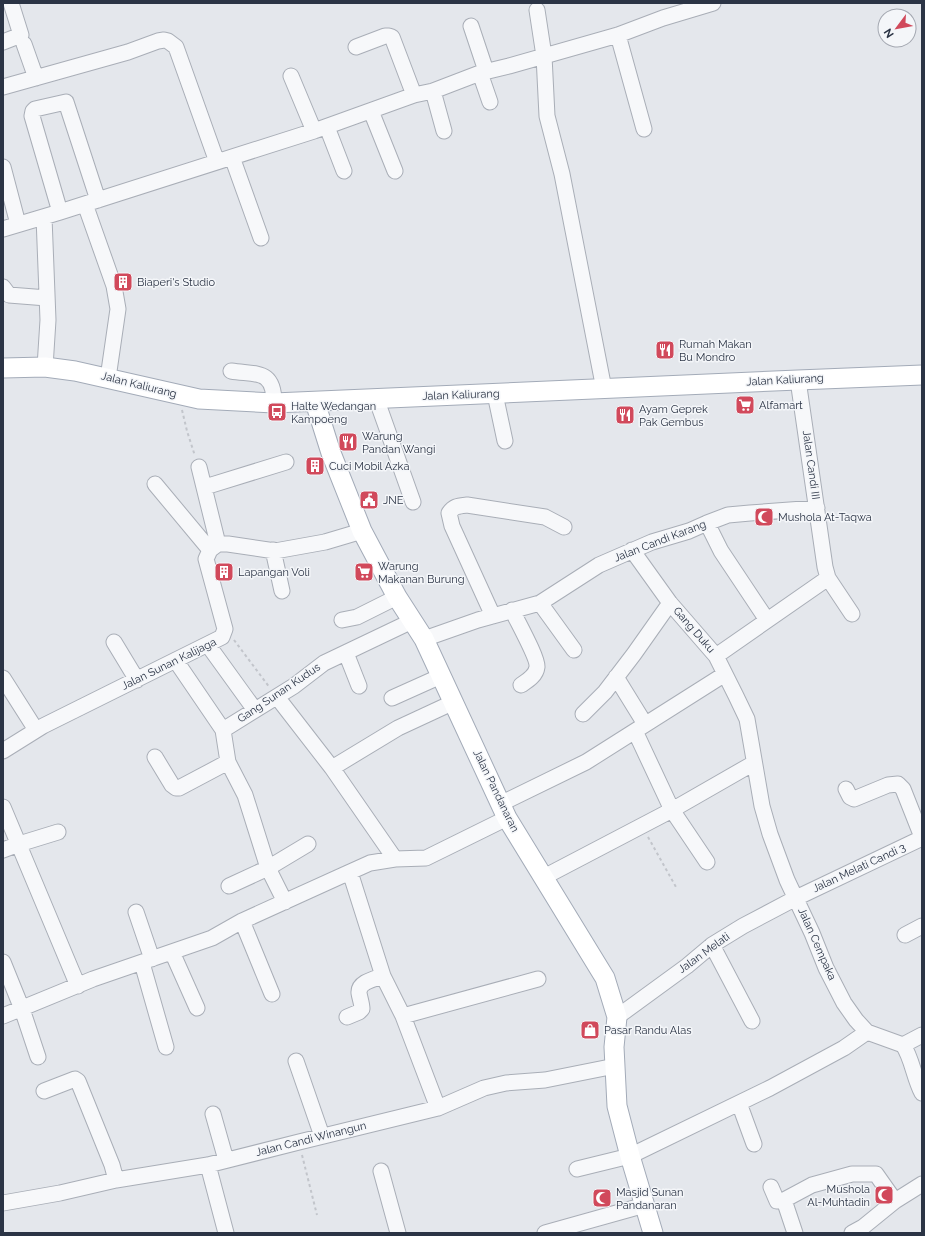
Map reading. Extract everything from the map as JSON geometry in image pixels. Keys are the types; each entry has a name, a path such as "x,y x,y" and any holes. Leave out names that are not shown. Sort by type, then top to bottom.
{"main road":[{"name":"Jalan Kaliurang","path":"3,368 45,367 75,371 199,399 274,403 922,375"},
{"name":"Jalan Pandanaran","path":"315,402 331,453 362,531 397,597 424,639 503,811 605,978 617,1017 614,1047 617,1106 653,1233"}],"street":[{"path":"3,42 21,35 11,3"},
{"path":"3,229 320,129 414,95 433,92 483,72 618,35 663,18 713,3"},
{"path":"537,10 544,56 547,116 562,174 604,389"},
{"path":"471,26 490,102"},
{"path":"618,35 644,129"},
{"path":"356,47 385,36 392,37 414,95"},
{"path":"3,87 128,52 158,41 164,40 171,42 176,47 217,162"},
{"path":"24,44 36,78"},
{"path":"290,76 344,171"},
{"path":"433,92 444,131"},
{"path":"60,212 32,116 33,110 35,109 66,102 114,286 118,309 108,378"},
{"path":"370,111 395,171"},
{"path":"232,157 261,238"},
{"path":"3,167 18,224"},
{"path":"44,217 48,320 45,367"},
{"path":"3,287 5,292 9,294 47,298"},
{"path":"231,371 257,374 265,378 272,384 274,403"},
{"name":"Jalan Candi III","path":"798,380 824,567 828,578 852,614"},
{"path":"495,394 505,441"},
{"path":"376,398 413,502"},
{"path":"205,487 286,462"},
{"name":"Jalan Sunan Kalijaga","path":"3,751 71,711 176,661 222,637 225,629 206,559 214,547 205,487 199,467"},
{"path":"155,484 214,547 273,550 325,542 362,531"},
{"path":"493,616 452,526 449,513 451,509 455,506 467,505 545,517 564,527"},
{"name":"Jalan Candi Karang","path":"424,639 540,602 599,565 652,542 689,531 728,515 817,508"},
{"path":"707,523 721,551 767,620"},
{"path":"273,550 282,590"},
{"name":"Gang Duku","path":"632,550 670,603 716,656 747,719 754,763"},
{"path":"716,656 828,578"},
{"path":"342,620 357,617 397,597"},
{"path":"540,602 574,650"},
{"path":"582,714 605,692 670,603"},
{"path":"512,610 535,658 537,667 533,677 521,685"},
{"name":"Gang Sunan Kudus","path":"223,730 277,697 324,663 412,620"},
{"path":"114,642 137,680"},
{"path":"208,645 255,710"},
{"path":"346,652 359,686"},
{"path":"176,661 223,730 228,762 245,795 268,868 286,902"},
{"path":"3,1016 93,980 212,938 242,921 370,863 395,859 426,858 586,762 725,674"},
{"path":"392,698 441,676"},
{"path":"616,677 640,728 672,810 707,862"},
{"path":"3,678 33,732"},
{"path":"3,690 33,732"},
{"path":"277,697 332,768 395,859"},
{"path":"332,768 398,728 454,702"},
{"path":"155,756 172,785 176,788 179,788 228,762"},
{"path":"544,877 672,810 754,763"},
{"name":"Jalan Cempaka","path":"754,763 762,806 770,834 788,880 844,1003 867,1032 903,1045"},
{"path":"846,789 850,797 854,799 893,783 898,784 903,789 922,837"},
{"path":"3,807 78,986"},
{"path":"3,850 58,832"},
{"name":"Jalan Melati Candi 3","path":"796,898 922,837"},
{"path":"229,886 268,868 308,844"},
{"path":"350,872 383,976 403,1016 438,1108"},
{"name":"Jalan Melati","path":"617,1017 712,946 743,926 796,898"},
{"path":"136,912 166,1047"},
{"path":"242,921 272,994"},
{"path":"905,935 922,926"},
{"path":"712,946 752,1021"},
{"path":"172,952 197,1008"},
{"path":"3,962 22,1009 38,1057"},
{"path":"347,1017 359,1012 362,1009 359,990 360,987 364,983 383,976"},
{"path":"403,1016 538,979"},
{"path":"576,1169 630,1156 739,1103 844,1048 867,1032"},
{"path":"922,1036 903,1045 906,1049 914,1076 922,1093"},
{"path":"296,1060 322,1136"},
{"name":"Jalan Candi Winangun","path":"3,1203 60,1193 116,1180 208,1166 226,1160 438,1108 484,1088 506,1083 544,1080 615,1066"},
{"path":"44,1091 74,1079 78,1081 112,1165 116,1180"},
{"path":"739,1103 754,1144"},
{"path":"213,1114 226,1160"},
{"path":"208,1166 226,1233"},
{"path":"380,1171 398,1233"},
{"path":"771,1188 777,1201 784,1200 812,1185 857,1174 876,1174 895,1201"},
{"path":"852,1233 875,1218 895,1201 922,1184"},
{"path":"784,1200 795,1233"},
{"path":"545,1233 580,1229 645,1206"}],"path":[{"path":"179,395 187,431 199,467"},
{"path":"224,626 277,697"},
{"path":"642,825 676,887"},
{"path":"299,1142 317,1214"}],"place":[{"name":"Biaperi's Studio","path":"123,282"},
{"name":"Rumah Makan Bu Mondro","path":"665,350"},
{"name":"Alfamart","path":"745,405"},
{"name":"Halte Wedangan Kampoeng","path":"277,412"},
{"name":"Ayam Geprek Pak Gembus","path":"625,415"},
{"name":"Warung Pandan Wangi","path":"348,442"},
{"name":"Cuci Mobil Azka","path":"315,466"},
{"name":"JNE","path":"369,500"},
{"name":"Mushola At-Taqwa","path":"764,517"},
{"name":"Lapangan Voli","path":"224,572"},
{"name":"Warung Makanan Burung","path":"364,572"},
{"name":"Pasar Randu Alas","path":"590,1030"},
{"name":"Mushola Al-Muhtadin","path":"884,1195"},
{"name":"Masjid Sunan Pandanaran","path":"602,1198"}]}
